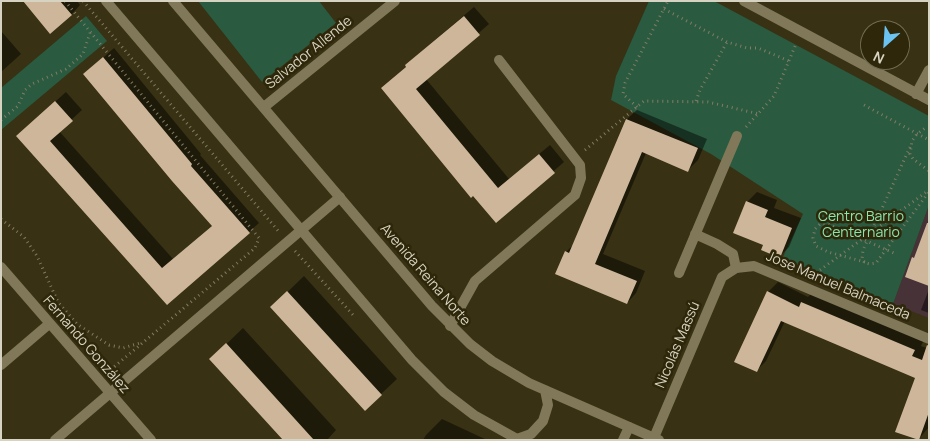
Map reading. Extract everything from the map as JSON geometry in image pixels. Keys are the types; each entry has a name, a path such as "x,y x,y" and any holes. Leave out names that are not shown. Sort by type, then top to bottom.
{"street":[{"path":"106,1 412,360 444,392 474,415 518,439 531,434 543,421 548,405 545,390"},
{"name":"Avenida Reina Norte","path":"173,1 450,326 492,361 522,379 656,439"},
{"name":"Salvador Allende","path":"264,107 395,1"},
{"path":"744,1 929,100"},
{"path":"450,326 475,281 575,195 581,178 580,165 499,60"},
{"path":"916,94 929,70"},
{"path":"679,273 737,136"},
{"path":"55,440 340,197"},
{"path":"695,234 718,244 733,254 736,268"},
{"name":"Jose Manuel Balmaceda","path":"736,268 754,266 929,339"},
{"name":"Fernando González","path":"1,267 151,440"},
{"name":"Nicolás Massú","path":"656,439 722,278 736,268"},
{"path":"1,365 49,324"},
{"path":"623,440 629,427"}],"path":[{"path":"65,1 259,238 255,248 99,380"},
{"path":"82,1 287,242"},
{"path":"636,108 623,94 626,83 668,1"},
{"path":"664,9 727,42 747,48 758,48 789,61"},
{"path":"737,136 774,96 801,32"},
{"path":"1,120 18,106 25,90 32,84 66,69 84,54 90,33"},
{"path":"696,101 700,90 727,42"},
{"path":"575,158 644,101 708,102 759,114"},
{"path":"864,106 929,140"},
{"path":"865,262 862,259 862,254 867,241 910,147 917,134 925,128 929,128"},
{"path":"910,147 910,154 913,160 929,170"},
{"path":"799,285 929,191"},
{"path":"896,254 886,250 828,224 820,224 815,229 812,238 816,246 840,255 876,263 886,250 929,191"},
{"path":"1,219 24,237 36,256 58,302 78,324 109,345 123,348 143,342"}],"shaded area":[{"path":"929,205 929,318 893,304"}],"green space":[{"path":"198,1 319,1 336,23 262,82"},
{"name":"Centro Barrio Centernario","path":"649,1 714,1 929,116 929,205 893,304 782,259 803,214 711,154 611,100 616,76"},
{"path":"86,16 107,41 1,130 1,88"}],"building":[{"path":"23,1 60,1 72,15 50,34"},
{"path":"464,16 480,35 416,89 498,188 539,154 555,173 496,223 473,196 471,198 381,88 406,67 405,65"},
{"path":"103,57 192,164 191,166 250,233 167,305 16,136 55,101 73,121 50,141 162,268 212,226 83,74"},
{"path":"626,119 698,148 688,172 642,152 595,264 637,281 627,304 555,274 565,251 569,253"},
{"path":"746,201 768,210 765,217 792,228 780,258 761,250 763,245 733,233"},
{"path":"927,223 929,223 929,286 905,277"},
{"path":"287,291 382,395 365,411 270,307"},
{"path":"767,291 799,307 801,302 915,350 912,356 922,360 927,345 929,346 929,412 919,440 895,432 915,378 781,321 757,372 734,362"},
{"path":"226,343 314,440 283,440 209,359"}]}
